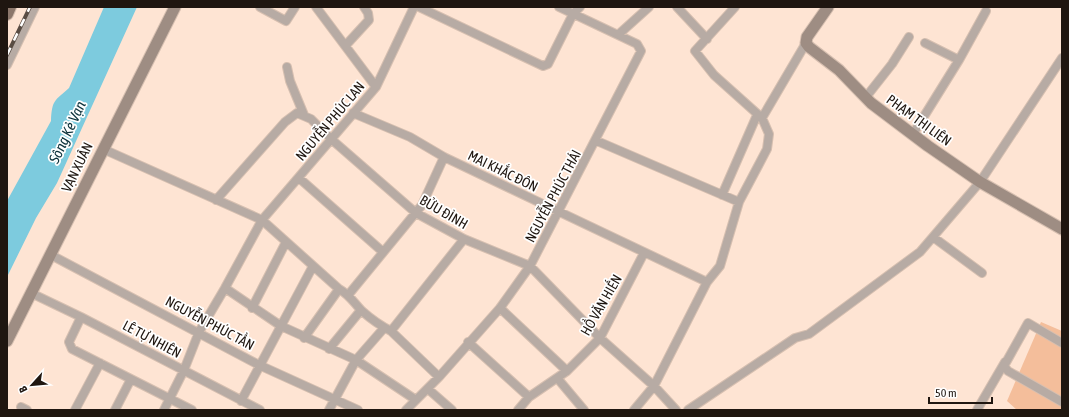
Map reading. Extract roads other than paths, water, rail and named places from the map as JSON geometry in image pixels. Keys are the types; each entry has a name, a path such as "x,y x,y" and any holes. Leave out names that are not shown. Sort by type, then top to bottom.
{"main road":[{"path":"7,14 10,7"}],"street":[{"path":"7,65 35,7"},
{"name":"VẠN XUÂN","path":"7,341 175,7"},
{"path":"260,7 286,20 295,7"},
{"path":"316,7 376,87"},
{"path":"346,45 369,20 368,13 364,7"},
{"name":"NGUYỄN PHÚC LAN","path":"164,410 184,370 199,332 262,220 376,87 414,7"},
{"path":"419,7 543,66 548,64 573,14 580,7"},
{"name":"NGUYỄN PHÚC THÁI","path":"406,410 428,389 468,342 500,308 530,266 596,141 641,51 637,44 619,34 559,7"},
{"path":"677,7 707,39"},
{"path":"619,34 646,8"},
{"path":"634,410 654,386 707,282 720,266 725,254 739,202 767,149 769,134 759,117 714,75 695,51 733,8"},
{"path":"722,195 759,117 806,43 807,37 826,8"},
{"path":"913,134 959,60 986,11"},
{"path":"866,97 892,64 909,37"},
{"name":"PHẠM THỊ LIÊN","path":"806,43 819,56 839,70 866,97 913,134 980,182 1062,229"},
{"path":"925,43 959,60"},
{"path":"688,410 796,338 809,334 830,320 920,252 980,182 1062,58"},
{"path":"286,67 304,115"},
{"path":"216,200 284,122 297,113 304,115"},
{"name":"MAI KHẮC ĐÔN","path":"353,113 410,137 444,157 707,282"},
{"name":"BỬU ĐÌNH","path":"304,115 311,119 331,139 416,213 464,239 530,266 600,338 654,386 676,410"},
{"path":"596,141 739,202"},
{"path":"103,149 262,220 339,289 349,294 361,310 388,329 439,377"},
{"path":"349,294 422,205 444,157"},
{"path":"299,178 383,252"},
{"path":"933,237 982,273"},
{"path":"329,410 334,398 356,360 388,329 464,239"},
{"path":"252,308 286,242"},
{"name":"HỒ VĂN HIẾN","path":"518,410 529,397 558,379 600,338 644,253"},
{"name":"NGUYỄN PHÚC TẦN","path":"51,255 260,364 358,410"},
{"path":"241,401 313,266"},
{"path":"225,288 252,308 281,326 304,338 356,360 416,400"},
{"path":"304,338 339,289"},
{"name":"LÊ TỰ NHIÊN","path":"31,293 81,317 260,410"},
{"path":"500,308 567,371"},
{"path":"329,349 361,310"},
{"path":"81,317 69,342 69,346 192,410"},
{"path":"977,410 1028,323 1062,342"},
{"path":"468,342 529,397"},
{"path":"1005,362 1006,370 1062,402"},
{"path":"75,410 100,363"},
{"path":"115,410 131,379"},
{"path":"558,379 584,410"},
{"path":"428,389 452,410"}],"water":[{"name":"Sông Kẻ Vạn","path":"104,7 137,7 57,183 36,218 7,277 7,201 51,121 53,104 57,98 69,88"}],"railway":[{"path":"7,55 30,7"}]}
